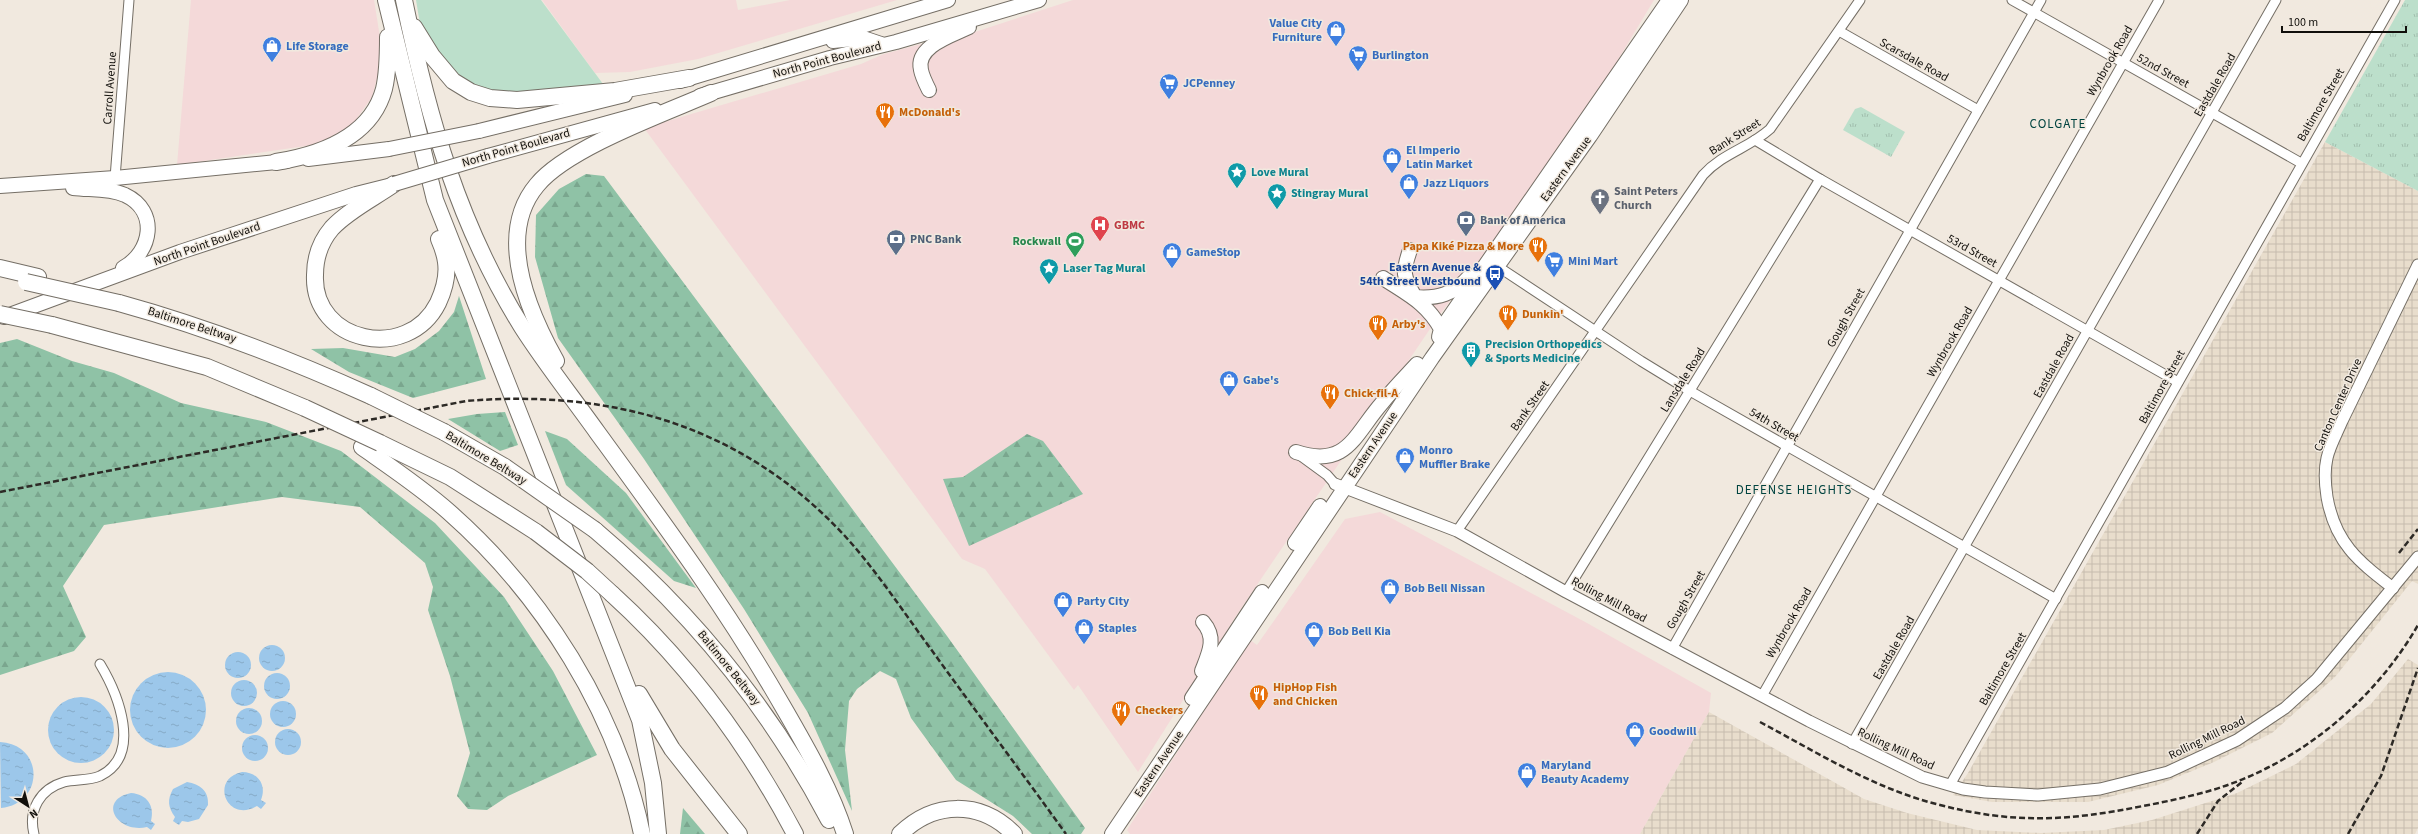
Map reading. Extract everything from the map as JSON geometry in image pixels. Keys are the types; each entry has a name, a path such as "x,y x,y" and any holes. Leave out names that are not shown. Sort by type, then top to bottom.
{"highway":[{"path":"404,0 431,118 453,189 472,234 496,283 523,328 721,606 758,664 815,766 845,834"},
{"path":"276,162 306,157 334,147 355,132 369,116 384,91 387,75 387,3"},
{"path":"387,3 435,200 581,567 640,720 653,783 658,834"},
{"path":"407,16 432,56 450,77 471,92 485,97 517,100 615,90 689,78"},
{"path":"597,431 550,350 532,308 519,268 517,252 519,219 526,201 537,185 545,176 571,158 711,93"},
{"path":"394,184 333,228 320,245 315,266 314,286 319,301 327,314 344,329 353,334 372,339 392,338 413,331 431,317 444,290 446,263 435,223 428,174"},
{"path":"0,268 32,280"},
{"name":"Baltimore Beltway","path":"0,277 32,280 119,303 223,334 296,362 371,396 444,432 505,467 595,530 638,567 686,615 750,692 808,780 836,834"},
{"path":"0,314 52,325 148,350 299,409 380,443 450,478 536,532 564,552 612,594 656,637 720,714 761,773 795,834"},
{"path":"299,409 362,447 409,480 449,512 498,561 534,604 565,648 590,693 626,779 642,834"},
{"path":"581,567 629,674 648,712 685,767 739,834"},
{"path":"900,834 925,815 948,808 961,808 987,814 998,819 1014,834"}],"main road":[{"name":"North Point Boulevard","path":"0,186 115,178 389,149 479,130 689,78 948,0"},
{"name":"North Point Boulevard","path":"0,318 103,279 356,194 668,107 711,93 881,44 896,42 1039,0"},
{"path":"1622,69 1626,52 1657,0"},
{"name":"Eastern Avenue","path":"1102,834 1193,697 1340,486 1432,358 1492,263 1669,0"},
{"name":"Eastern Avenue","path":"1112,834 1340,486 1417,364 1441,329 1590,136 1681,0"},
{"path":"929,90 920,68 924,53 930,47 1001,11"},
{"path":"787,48 863,38 881,44"},
{"path":"26,185 119,193 133,200 140,207 149,227 146,243 128,265 103,279"},
{"path":"1410,250 1404,269 1404,277 1415,297"},
{"path":"1415,297 1428,298 1452,292 1478,266 1492,263"},
{"path":"1383,278 1415,297 1432,312 1441,329 1432,358"},
{"path":"1296,452 1319,458 1335,454 1349,445 1381,404 1417,364"},
{"path":"1193,697 1211,649 1210,630 1203,622"}],"street":[{"name":"Carroll Avenue","path":"115,178 129,0"},
{"name":"Bank Street","path":"1457,531 1703,176 1726,155 1755,140 1770,129 1860,0"},
{"name":"52nd Street","path":"2012,0 2301,163"},
{"name":"Gough Street","path":"1672,649 2041,0"},
{"name":"Wynbrook Road","path":"1762,696 2159,0"},
{"name":"Eastdale Road","path":"1852,744 1966,548 2087,330 2213,113 2276,0"},
{"name":"Baltimore Street","path":"1950,785 2301,163 2395,0"},
{"name":"Scarsdale Road","path":"1839,31 1978,110"},
{"name":"53rd Street","path":"1755,140 1820,179 2178,382"},
{"name":"Lansdale Road","path":"1566,592 1820,179"},
{"name":"54th Street","path":"1492,263 1596,332 1690,391 2056,599"},
{"name":"Canton Center Drive","path":"2392,588 2354,556 2337,533 2329,512 2326,469 2332,444 2342,421 2418,265"},
{"path":"1296,452 1328,475 1340,486"},
{"name":"Rolling Mill Road","path":"1340,486 1457,531 1566,592 1852,744 1922,777 1980,792 2038,795 2100,789 2149,778 2189,764 2237,740 2264,723 2299,696 2336,657 2418,557"},
{"path":"34,834 33,812 40,797 64,782 100,776 113,765 119,756 124,739 122,719 112,686 100,664"}],"shaded area":[{"path":"191,0 374,0 383,56 372,97 353,124 319,144 177,165"},
{"path":"542,0 736,0 738,10 790,0 897,0 698,59 630,72 595,73"},
{"path":"1073,0 1654,0 1578,126 1436,320 1236,616 1138,772 1078,685 1074,690 985,569 962,559 644,128 861,64 884,54 925,43 941,43"},
{"path":"2325,142 2418,191 2418,584 2412,581 2335,677 2272,733 2214,762 2158,785 2088,802 1992,802 1953,795 1968,773"},
{"path":"1380,512 1587,623 1711,693 1709,712 1640,834 1130,834 1127,830 1250,640 1257,645 1345,519"},
{"path":"2408,659 2418,665 2418,828 2415,834 1640,834 1709,712 1864,799 1907,813 1977,830 2041,833 2104,830 2152,820 2237,793 2296,764 2371,704"}],"green space":[{"path":"416,0 541,0 603,84 501,95 461,83 429,48 419,18"},
{"path":"2405,0 2418,0 2418,191 2325,142"},
{"path":"1861,107 1905,132 1891,157 1843,130 1855,109"},
{"path":"586,174 604,176 947,636 1085,828 1081,834 1032,834 1013,816 956,780 911,718 896,679 880,671 857,689 849,701 845,750 852,811 808,713 744,609 644,459 558,338 535,257 536,215 559,189"},
{"path":"459,296 486,379 413,398 349,372 311,349 343,348 395,357 415,349 439,331 454,312"},
{"path":"17,339 72,361 114,373 181,403 266,422 341,451 435,523 504,597 553,671 597,755 508,796 487,810 468,809 457,796 470,753 450,676 428,610 433,587 425,563 360,507 282,497 104,525 63,586 86,637 74,651 0,675 0,343"},
{"path":"505,412 518,445 500,451 448,419 477,414"},
{"path":"545,431 567,439 626,493 696,588 674,581 566,485"},
{"path":"1027,434 1043,441 1083,494 969,546 943,479 963,477"},
{"path":"683,808 705,834 680,834"}],"water":[{"path":"272,645 281,649 285,658 281,667 272,671 263,667 259,658 263,649"},
{"path":"238,652 247,656 251,665 247,674 238,678 229,674 225,665 229,656"},
{"path":"161,672 175,672 189,678 200,689 206,703 206,717 203,725 195,737 189,742 175,748 161,748 147,742 136,731 130,717 130,703 136,689 147,678"},
{"path":"277,673 286,677 290,686 286,695 277,699 268,695 264,686 268,677"},
{"path":"244,680 253,684 257,693 253,702 244,706 235,702 231,693 235,684"},
{"path":"81,697 93,700 104,707 111,718 114,730 111,742 104,753 93,760 81,763 69,760 58,753 51,742 48,730 51,718 58,707 69,700"},
{"path":"283,701 292,705 296,714 292,723 283,727 274,723 270,714 274,705"},
{"path":"249,708 258,712 262,721 258,730 249,734 240,730 236,721 240,712"},
{"path":"288,729 297,733 301,742 297,751 288,755 279,751 275,742 279,733"},
{"path":"255,735 264,739 268,748 264,757 255,761 246,757 242,748 246,739"},
{"path":"0,742 14,745 25,752 31,762 34,774 32,785 26,796 15,804 1,808"},
{"path":"242,772 253,774 260,780 263,789 261,800 266,803 261,809 257,806 246,810 237,809 230,805 226,798 224,791 226,783 232,776"},
{"path":"187,782 196,784 203,789 207,796 208,805 199,819 188,822 182,821 179,825 173,821 175,817 171,810 169,800 173,789"},
{"path":"131,793 145,798 151,806 151,821 155,824 151,830 147,827 136,828 127,826 115,815 113,809 115,802 121,797"}],"railway":[{"path":"0,492 466,401 520,399 572,401 623,409 671,422 718,441 762,466 804,497 844,535 879,578 1066,834"},
{"path":"2399,553 2418,529"},
{"path":"1760,722 1825,758 1870,780 1893,790 1940,805 1967,811 2017,818 2090,815 2160,803 2209,791 2241,780 2272,765 2301,748 2329,728 2355,705 2379,680 2400,654 2418,625"},
{"path":"2348,834 2381,776 2418,668"},
{"path":"2197,834 2218,801 2242,782"}],"place":[{"name":"Value City Furniture","path":"1336,47"},
{"name":"Life Storage","path":"272,63"},
{"name":"Burlington","path":"1358,72"},
{"name":"JCPenney","path":"1169,100"},
{"name":"McDonald's","path":"885,129"},
{"name":"El Imperio Latin Market","path":"1392,174"},
{"name":"Love Mural","path":"1237,189"},
{"name":"Jazz Liquors","path":"1409,200"},
{"name":"Stingray Mural","path":"1277,210"},
{"name":"Saint Peters Church","path":"1600,215"},
{"name":"Bank of America","path":"1466,237"},
{"name":"GBMC","path":"1100,242"},
{"name":"PNC Bank","path":"896,256"},
{"name":"Rockwall","path":"1075,258"},
{"name":"Papa Kiké Pizza & More","path":"1538,263"},
{"name":"GameStop","path":"1172,269"},
{"name":"Mini Mart","path":"1554,278"},
{"name":"Laser Tag Mural","path":"1049,285"},
{"name":"Eastern Avenue & 54th Street Westbound","path":"1495,291"},
{"name":"Dunkin'","path":"1508,331"},
{"name":"Arby's","path":"1378,341"},
{"name":"Precision Orthopedics & Sports Medicine","path":"1471,368"},
{"name":"Gabe's","path":"1229,397"},
{"name":"Chick-fil-A","path":"1330,410"},
{"name":"Monro Muffler Brake","path":"1405,474"},
{"name":"Bob Bell Nissan","path":"1390,605"},
{"name":"Party City","path":"1063,618"},
{"name":"Staples","path":"1084,645"},
{"name":"Bob Bell Kia","path":"1314,648"},
{"name":"HipHop Fish and Chicken","path":"1259,711"},
{"name":"Checkers","path":"1121,727"},
{"name":"Goodwill","path":"1635,748"},
{"name":"Maryland Beauty Academy","path":"1527,789"}],"district":[{"name":"COLGATE","path":"2058,124"},
{"name":"DEFENSE HEIGHTS","path":"1794,490"}]}
